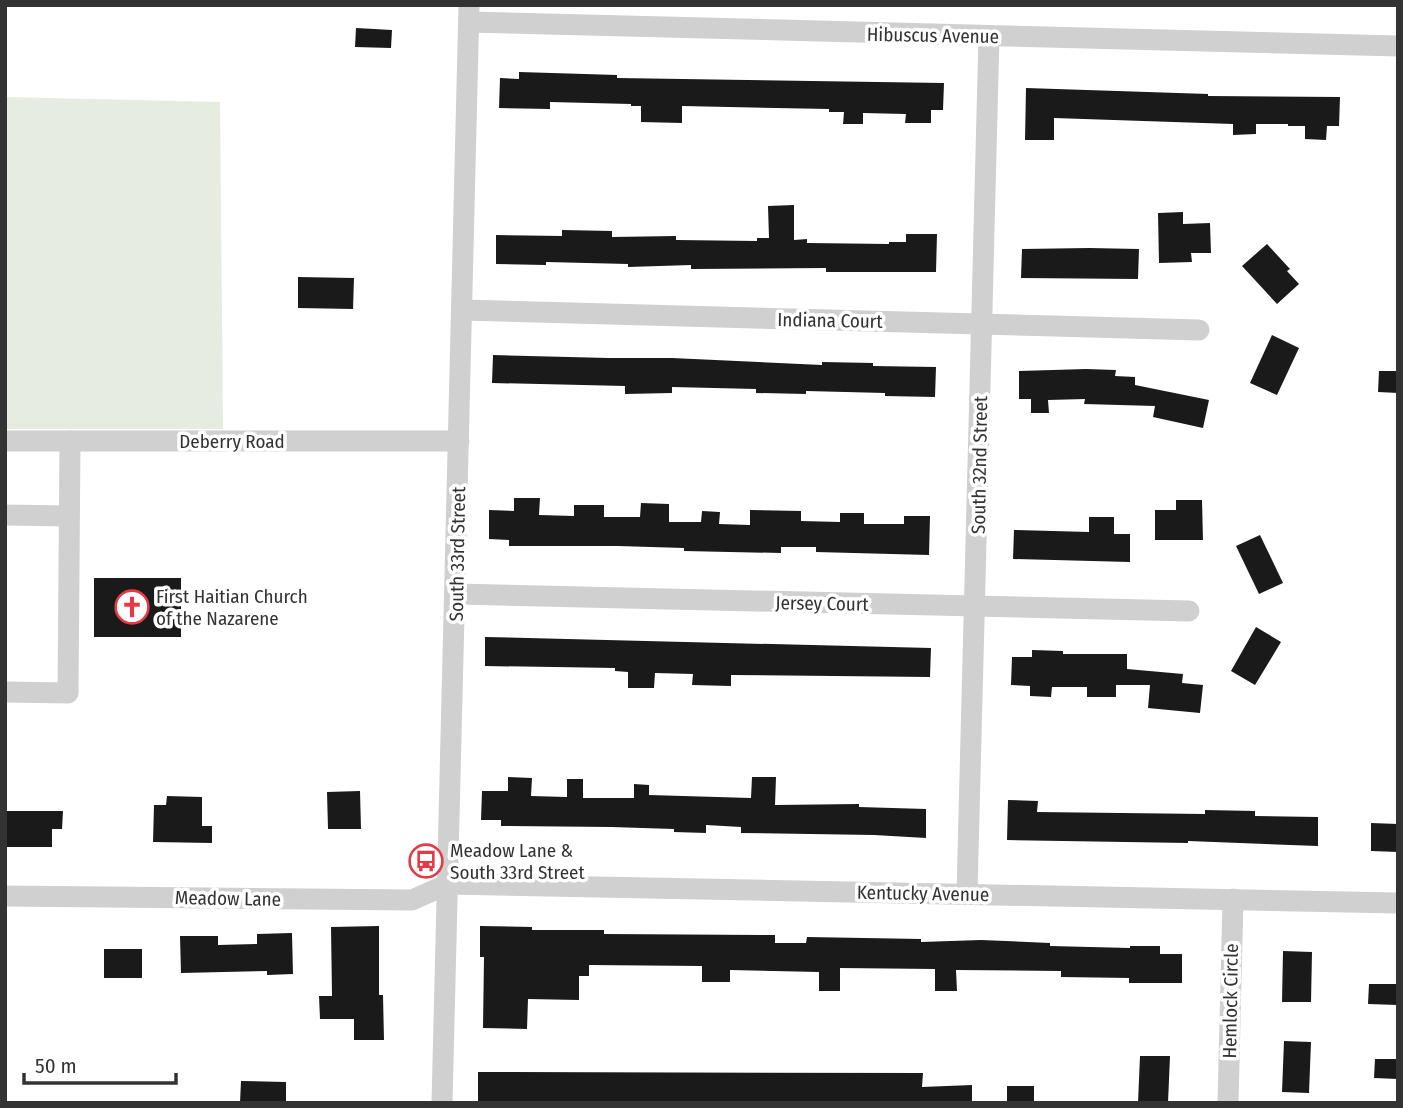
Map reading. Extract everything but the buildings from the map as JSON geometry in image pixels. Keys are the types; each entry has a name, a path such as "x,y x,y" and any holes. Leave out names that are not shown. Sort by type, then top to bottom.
{"street":[{"name":"Hibuscus Avenue","path":"469,14 989,36 1398,46"},
{"name":"South 33rd Street","path":"442,1103 469,14"},
{"name":"South 32nd Street","path":"967,893 989,36"},
{"name":"Indiana Court","path":"462,310 1199,330"},
{"name":"Deberry Road","path":"5,441 459,441"},
{"path":"5,692 68,693 70,441"},
{"path":"5,515 69,516"},
{"name":"Jersey Court","path":"456,594 1189,611"},
{"name":"Kentucky Avenue","path":"449,884 1398,903"},
{"name":"Meadow Lane","path":"5,896 412,900 449,884"},
{"name":"Hemlock Circle","path":"1228,1103 1233,899"}],"shaded area":[{"path":"5,97 220,102 223,429 5,429"}],"place":[{"name":"First Haitian Church of the Nazarene","path":"132,607"},
{"name":"Meadow Lane & South 33rd Street","path":"426,861"}]}
